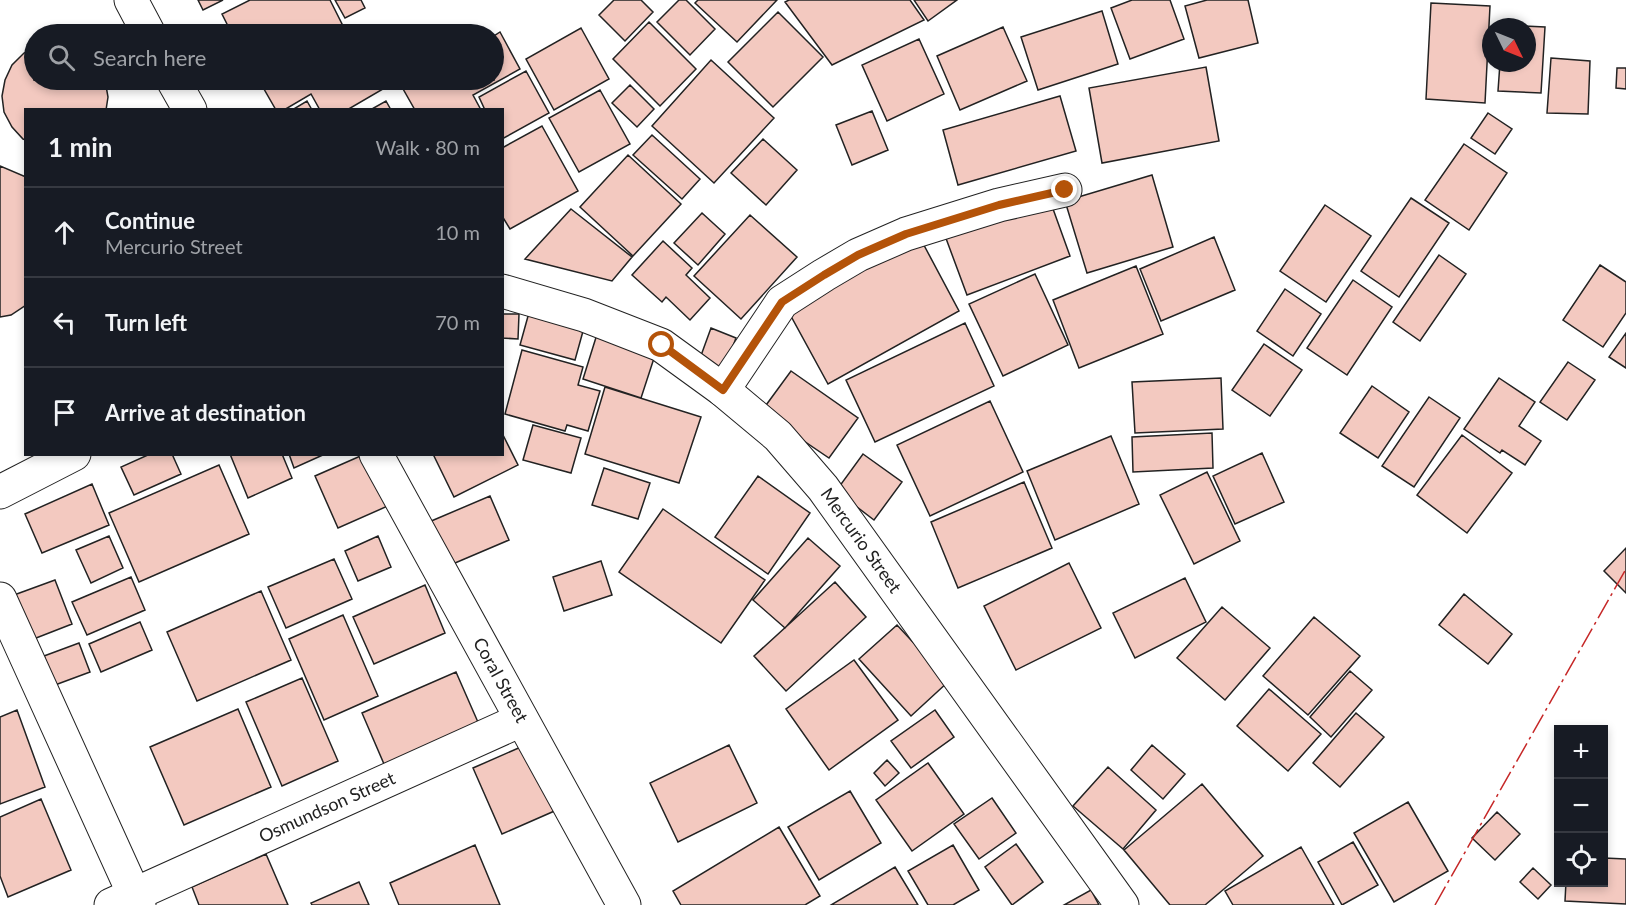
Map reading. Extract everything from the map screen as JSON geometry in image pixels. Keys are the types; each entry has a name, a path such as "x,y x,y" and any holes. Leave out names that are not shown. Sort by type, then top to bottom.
{"street":[{"path":"130,0 143,24"},
{"path":"179,90 189,108"},
{"path":"723,390 782,302 858,255 906,234 999,205 1065,190"},
{"name":"Mercurio Street","path":"504,292 584,315 662,345 723,390 778,436 823,488 1122,905"},
{"path":"0,492 70,456"},
{"name":"Coral Street","path":"377,456 621,904"},
{"name":"Osmundson Street","path":"0,599 128,902 521,720"}],"building":[{"path":"198,0 223,0 203,10"},
{"path":"250,0 330,0 342,24 227,24 222,14"},
{"path":"335,0 361,0 365,8 345,18"},
{"path":"614,0 641,0 653,12 625,41 599,15"},
{"path":"679,0 686,0 715,29 690,55 657,22"},
{"path":"698,0 777,0 737,42 695,3"},
{"path":"789,0 910,0 924,20 832,65 785,2"},
{"path":"914,0 957,0 928,21"},
{"path":"1132,0 1170,0 1184,39 1130,59 1111,8"},
{"path":"1207,0 1248,0 1258,43 1199,58 1185,6"},
{"path":"1431,3 1490,6 1489,18 1482,18 1482,72 1487,72 1485,103 1426,99"},
{"path":"1102,11 1118,64 1038,90 1021,37"},
{"path":"778,12 823,57 773,107 728,62"},
{"path":"649,22 696,69 660,106 613,59"},
{"path":"1003,27 1027,81 960,110 937,56"},
{"path":"1536,27 1545,27 1541,93 1498,91 1499,72 1536,72"},
{"path":"581,28 609,79 554,110 526,59"},
{"path":"504,39 520,69 504,78"},
{"path":"919,39 944,94 887,121 862,65"},
{"path":"24,53 24,90 107,90 106,108 24,108 23,139 12,127 4,112 2,96 5,80 12,65"},
{"path":"1551,58 1590,61 1588,114 1547,113"},
{"path":"711,60 774,118 714,183 652,126"},
{"path":"1206,67 1219,141 1102,163 1089,88"},
{"path":"1617,68 1626,68 1626,89 1616,88"},
{"path":"526,71 549,113 504,138 504,108 484,108 479,97 492,90 504,90 504,83"},
{"path":"630,85 654,109 637,127 612,103"},
{"path":"265,90 381,90 350,108 319,108 311,94 287,108 275,108"},
{"path":"404,90 482,90 473,95 480,108 414,108"},
{"path":"600,90 630,144 579,172 549,118"},
{"path":"1060,96 1076,151 958,185 943,130"},
{"path":"307,101 311,108 295,108"},
{"path":"386,101 390,108 374,108"},
{"path":"872,111 888,150 852,165 836,125"},
{"path":"1488,113 1512,129 1495,154 1471,138"},
{"path":"542,126 578,191 510,229 504,219 504,147"},
{"path":"652,135 700,179 682,199 633,155"},
{"path":"763,139 797,170 766,205 731,173"},
{"path":"1464,144 1507,173 1469,230 1425,200"},
{"path":"628,155 681,204 633,256 580,207"},
{"path":"0,166 24,176 24,306 11,315 0,317"},
{"path":"1152,175 1173,247 1087,273 1065,201"},
{"path":"1048,195 1070,256 967,295 944,233"},
{"path":"1411,198 1449,223 1399,297 1361,271"},
{"path":"1325,205 1371,236 1326,302 1280,271"},
{"path":"571,209 632,257 612,281 525,259"},
{"path":"702,213 725,234 698,265 674,243"},
{"path":"750,215 797,257 741,319 694,276"},
{"path":"918,234 959,311 828,384 786,307"},
{"path":"1214,237 1235,290 1161,321 1140,269"},
{"path":"663,241 692,268 686,275 710,298 690,320 666,297 662,302 632,275"},
{"path":"1439,255 1466,274 1420,341 1393,322"},
{"path":"1600,265 1626,282 1626,313 1603,347 1563,320"},
{"path":"1136,266 1163,334 1079,368 1053,300"},
{"path":"1035,274 1068,345 1003,376 969,304"},
{"path":"1353,280 1392,307 1347,375 1307,348"},
{"path":"1285,289 1321,314 1293,356 1257,331"},
{"path":"530,309 585,324 575,360 520,345"},
{"path":"504,314 519,314 518,339 504,338"},
{"path":"965,323 994,386 875,442 846,380"},
{"path":"711,328 736,338 724,370 699,361"},
{"path":"598,331 657,349 641,398 583,379"},
{"path":"1626,333 1626,368 1609,357"},
{"path":"1264,344 1302,370 1270,416 1232,390"},
{"path":"522,350 583,367 578,385 600,391 588,431 567,425 565,431 505,414"},
{"path":"1568,362 1595,380 1567,420 1540,402"},
{"path":"791,371 858,418 829,458 761,412"},
{"path":"1221,378 1223,429 1135,433 1132,382"},
{"path":"1499,378 1535,402 1519,426 1541,441 1525,465 1502,450 1500,453 1464,429"},
{"path":"1372,386 1409,412 1378,458 1340,433"},
{"path":"605,387 701,417 679,483 585,454"},
{"path":"1429,397 1460,418 1414,487 1382,466"},
{"path":"990,401 1023,472 930,516 897,445"},
{"path":"533,425 581,438 571,473 523,460"},
{"path":"1212,433 1213,468 1133,472 1132,437"},
{"path":"1462,435 1512,473 1467,533 1417,495"},
{"path":"1111,436 1139,504 1055,540 1027,471"},
{"path":"504,437 518,465 454,497 434,456 504,456"},
{"path":"1262,453 1284,502 1235,524 1213,476"},
{"path":"863,454 902,482 874,520 836,491"},
{"path":"146,456 173,456 181,474 134,495 121,467"},
{"path":"231,456 283,456 292,478 248,498"},
{"path":"290,456 321,456 294,468"},
{"path":"360,456 366,456 390,505 338,528 315,476"},
{"path":"219,465 249,534 139,582 109,513"},
{"path":"604,468 650,483 638,519 592,505"},
{"path":"1207,472 1240,541 1194,564 1160,495"},
{"path":"758,476 810,513 768,574 715,537"},
{"path":"1024,482 1052,548 958,588 931,522"},
{"path":"92,484 109,525 42,553 25,514"},
{"path":"490,496 509,540 448,566 429,522"},
{"path":"663,509 765,580 721,643 619,572"},
{"path":"109,536 123,568 91,583 76,550"},
{"path":"378,536 391,567 358,581 345,551"},
{"path":"808,538 840,566 785,628 753,600"},
{"path":"1626,548 1626,593 1604,571"},
{"path":"334,559 352,599 286,628 268,587"},
{"path":"601,561 612,595 564,611 553,577"},
{"path":"1069,563 1101,628 1016,670 984,606"},
{"path":"131,577 145,610 87,635 72,602"},
{"path":"1185,578 1206,622 1135,658 1113,613"},
{"path":"55,580 72,624 31,640 14,595"},
{"path":"835,582 866,617 786,691 754,656"},
{"path":"425,585 445,633 374,664 353,617"},
{"path":"261,591 291,660 197,701 167,632"},
{"path":"1464,594 1512,634 1488,664 1439,625"},
{"path":"1222,607 1270,648 1225,700 1177,658"},
{"path":"343,615 378,696 324,720 289,639"},
{"path":"1314,617 1360,656 1308,715 1263,676"},
{"path":"140,622 152,650 101,672 89,644"},
{"path":"897,625 949,681 911,716 859,659"},
{"path":"79,643 90,672 55,685 44,656"},
{"path":"854,660 898,720 829,770 786,709"},
{"path":"1350,671 1372,690 1331,737 1310,717"},
{"path":"456,672 481,729 387,771 362,713"},
{"path":"302,678 338,761 282,786 246,702"},
{"path":"1269,689 1321,734 1288,771 1237,726"},
{"path":"238,709 271,787 184,825 150,747"},
{"path":"17,710 45,787 0,804 0,717"},
{"path":"935,710 954,737 911,768 891,741"},
{"path":"1356,713 1384,737 1340,787 1313,763"},
{"path":"530,743 559,809 502,834 473,768"},
{"path":"729,745 757,803 678,842 650,783"},
{"path":"1152,745 1185,774 1163,799 1131,770"},
{"path":"887,760 899,773 885,786 874,773"},
{"path":"928,763 964,814 912,851 876,800"},
{"path":"1108,767 1156,810 1123,849 1073,806"},
{"path":"1202,784 1263,856 1205,905 1170,905 1124,850"},
{"path":"850,791 881,843 819,880 788,827"},
{"path":"992,798 1016,833 979,859 954,824"},
{"path":"41,799 71,870 8,897 0,876 0,817"},
{"path":"1408,802 1448,871 1394,902 1354,833"},
{"path":"1497,812 1520,834 1495,860 1472,838"},
{"path":"779,827 820,896 805,905 681,905 673,891"},
{"path":"1353,842 1378,885 1342,905 1318,862"},
{"path":"1016,844 1043,882 1012,905 985,867"},
{"path":"475,845 500,905 399,905 390,883"},
{"path":"953,845 979,890 953,905 928,905 908,871"},
{"path":"1301,847 1334,905 1233,905 1225,891"},
{"path":"266,854 288,905 199,905 192,887"},
{"path":"1608,858 1626,859 1626,904 1565,901 1566,887 1608,887"},
{"path":"895,867 918,905 831,905"},
{"path":"1533,868 1551,885 1538,899 1520,882"},
{"path":"359,882 369,905 312,905 311,903"},
{"path":"1091,890 1099,905 1064,905"}],"power":[{"path":"1435,905 1626,569"}],"route":[{"path":"662,345 723,390 782,302 858,255 906,234 999,205 1065,190"}]}
